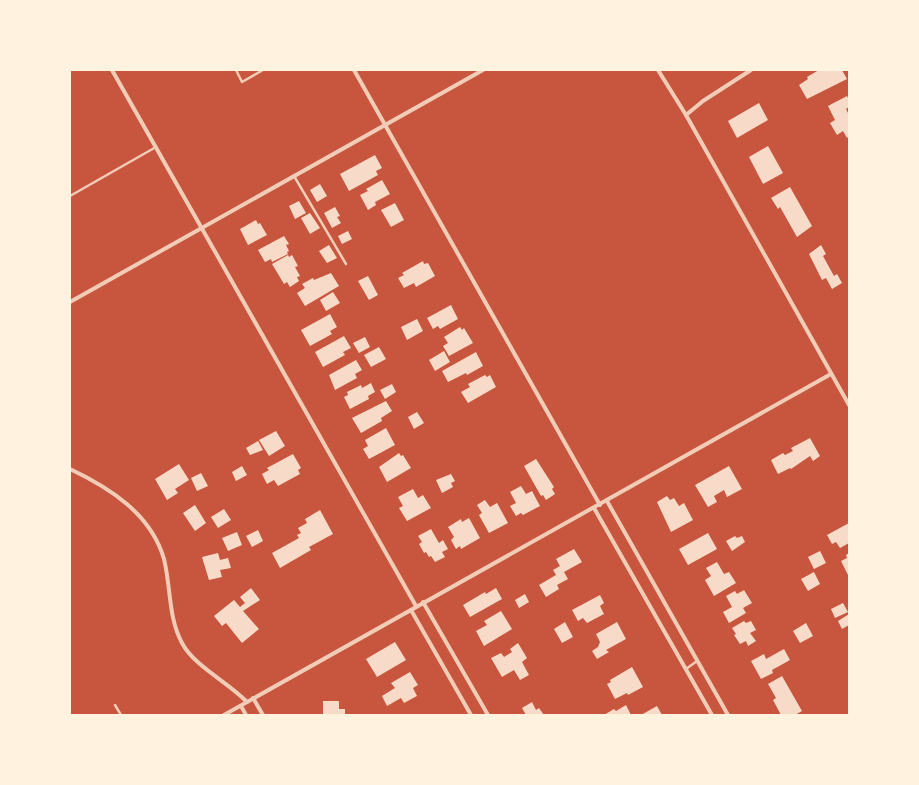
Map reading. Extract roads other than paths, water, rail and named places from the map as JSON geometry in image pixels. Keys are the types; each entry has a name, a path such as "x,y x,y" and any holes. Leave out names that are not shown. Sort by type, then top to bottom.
{"street":[{"path":"112,70 416,606"},
{"path":"354,70 600,505"},
{"path":"70,302 482,70"},
{"path":"658,70 686,115 849,405"},
{"path":"686,115 751,70"},
{"path":"224,715 831,374"},
{"path":"70,469 114,492 129,505 143,521 164,559 174,621 181,641 188,652 201,664 235,689 248,702"},
{"path":"607,501 728,715"},
{"path":"594,508 712,715"},
{"path":"423,602 488,715"},
{"path":"411,610 470,715"},
{"path":"253,698 263,715"},
{"path":"241,706 246,715"}],"lane":[{"path":"236,70 242,82 263,70"},
{"path":"70,196 156,147"},
{"path":"294,176 346,264"},
{"path":"685,669 697,661"},
{"path":"115,705 121,715"}]}
